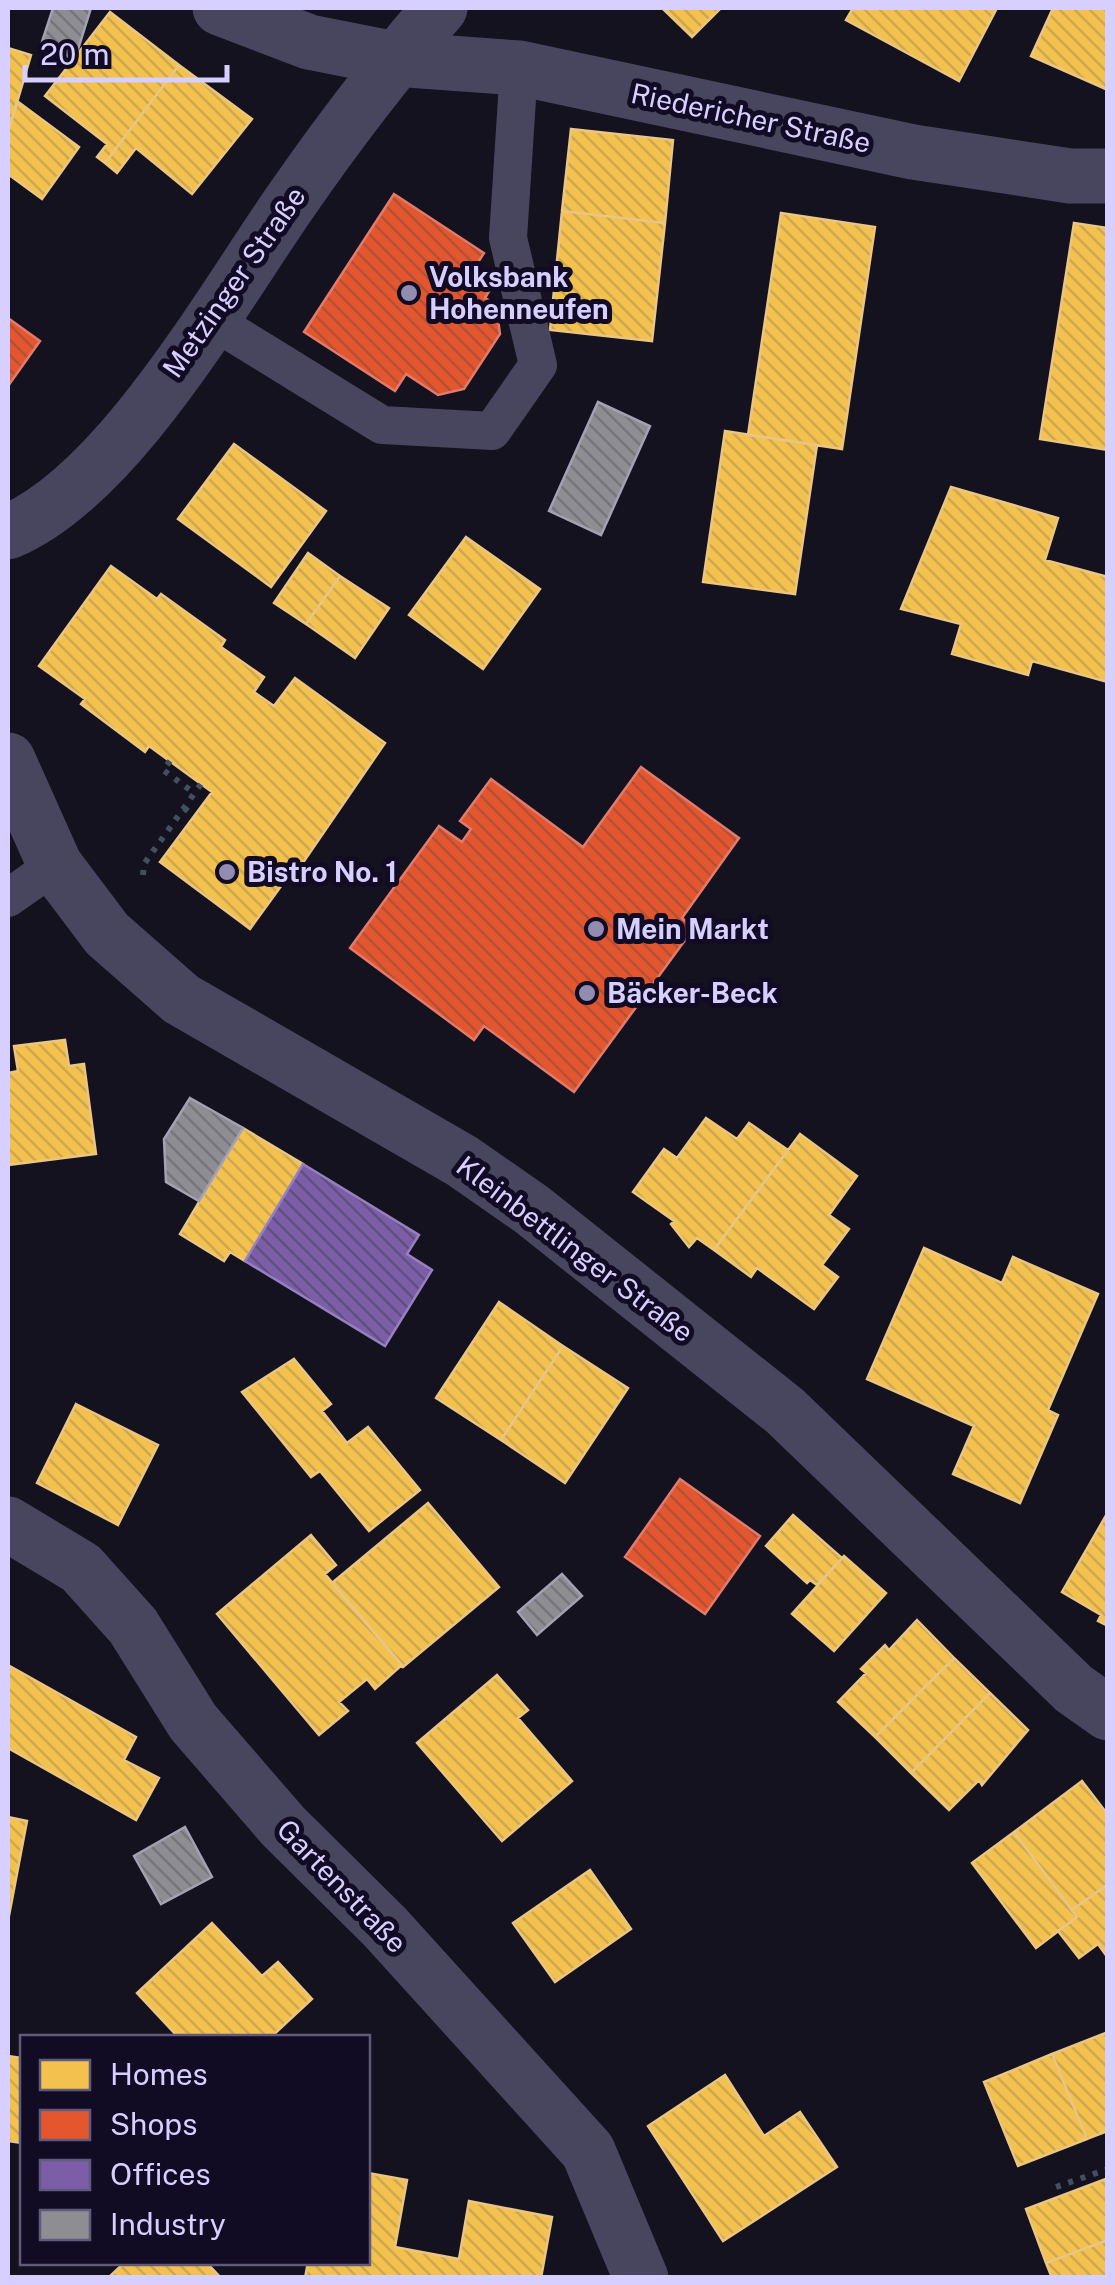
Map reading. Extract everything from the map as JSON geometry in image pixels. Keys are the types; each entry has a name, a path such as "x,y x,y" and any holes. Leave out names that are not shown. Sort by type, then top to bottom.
{"street":[{"name":"Riedericher Straße","path":"220,8 309,42 395,59 519,68 914,152 1070,176 1108,176"},
{"name":"Metzinger Straße","path":"8,532 40,519 108,459 332,143 395,59 440,8"},
{"name":"Kleinbettlinger Straße","path":"8,760 54,866 107,934 181,999 462,1161 532,1209 785,1411 1074,1689 1108,1713"},
{"name":"Gartenstraße","path":"8,1524 82,1568 133,1626 192,1722 283,1826 384,1927 588,2151 641,2278"}],"lane":[{"path":"210,320 382,425 492,431 538,365 508,238 519,68"},
{"path":"8,898 54,866"}],"path":[{"path":"170,761 163,770 194,793"},
{"path":"107,934 141,896 144,864 201,784"},
{"path":"184,808 194,816"},
{"path":"1056,2186 1108,2169"}],"building: Homes":[{"path":"662,8 721,8 692,37"},
{"path":"853,8 997,8 959,81 846,20"},
{"path":"1053,8 1108,8 1108,90 1031,56"},
{"path":"110,12 179,65 105,163 97,157 107,144 45,96"},
{"path":"8,48 31,55 8,133"},
{"path":"179,65 252,119 192,194 136,148 117,173 105,163"},
{"path":"17,101 79,147 42,199 8,174 8,133"},
{"path":"571,129 673,140 665,223 562,211"},
{"path":"562,211 665,223 652,341 550,330"},
{"path":"781,213 875,227 842,449 748,435"},
{"path":"1074,223 1108,228 1108,450 1040,439"},
{"path":"725,431 817,445 795,594 703,582"},
{"path":"234,444 326,511 271,587 178,519"},
{"path":"951,487 1058,518 1045,560 1108,577 1108,682 1032,661 1028,675 952,654 961,624 901,609"},
{"path":"466,537 540,589 483,669 409,615"},
{"path":"308,553 340,576 306,624 274,603"},
{"path":"111,566 157,599 161,594 225,640 221,647 264,677 254,692 274,706 295,678 385,743 296,873 292,871 250,929 160,862 212,792 149,746 145,752 81,704 85,699 39,666"},
{"path":"340,576 389,608 355,658 306,624"},
{"path":"65,1040 69,1066 84,1064 96,1154 8,1165 8,1073 18,1071 14,1046"},
{"path":"706,1118 737,1139 749,1123 788,1150 714,1250 697,1238 689,1247 671,1224 674,1221 633,1192 664,1149 677,1158"},
{"path":"243,1128 303,1164 245,1261 230,1252 224,1261 180,1234"},
{"path":"800,1134 857,1176 829,1215 849,1229 822,1265 838,1277 814,1309 757,1268 751,1277 714,1250"},
{"path":"924,1248 1002,1283 1013,1257 1098,1294 1048,1410 1058,1415 1020,1503 953,1474 974,1426 867,1379"},
{"path":"499,1302 563,1346 501,1440 436,1398"},
{"path":"563,1346 628,1388 565,1483 501,1440"},
{"path":"294,1359 331,1404 322,1411 347,1443 368,1427 420,1490 369,1531 320,1471 311,1477 242,1392"},
{"path":"76,1404 158,1445 118,1525 37,1483"},
{"path":"428,1503 499,1587 403,1667 332,1583"},
{"path":"1108,1512 1108,1626 1098,1621 1101,1615 1062,1592"},
{"path":"793,1515 842,1558 817,1585 810,1580 807,1583 766,1546"},
{"path":"311,1535 336,1565 325,1574 402,1665 375,1689 367,1679 339,1702 348,1711 319,1735 217,1614"},
{"path":"844,1556 886,1593 834,1651 792,1614"},
{"path":"917,1620 954,1658 875,1737 838,1702 866,1673 861,1669 885,1645 889,1650"},
{"path":"954,1658 990,1693 911,1773 875,1737"},
{"path":"8,1665 136,1737 124,1760 159,1778 136,1820 8,1748"},
{"path":"497,1675 528,1710 518,1718 572,1781 502,1841 417,1743"},
{"path":"990,1693 1028,1730 982,1785 979,1780 949,1810 911,1773"},
{"path":"1082,1781 1108,1815 1108,1884 1072,1910 1014,1832"},
{"path":"8,1817 27,1821 8,1921"},
{"path":"1014,1832 1077,1917 1036,1948 972,1863"},
{"path":"590,1870 631,1929 555,1982 513,1923"},
{"path":"1108,1884 1108,1958 1098,1944 1079,1958 1058,1931 1077,1917 1072,1910"},
{"path":"212,1923 262,1976 278,1962 312,1999 273,2035 176,2035 137,1993"},
{"path":"1108,2032 1108,2131 1087,2139 1052,2054"},
{"path":"1052,2054 1087,2139 1018,2166 984,2082"},
{"path":"8,2056 20,2058 20,2143 8,2141"},
{"path":"725,2075 764,2136 800,2112 837,2167 723,2241 648,2126"},
{"path":"370,2173 407,2180 395,2247 459,2259 469,2201 552,2217 541,2278 305,2278 307,2265 370,2265"},
{"path":"1108,2178 1108,2240 1046,2263 1026,2209"},
{"path":"1108,2240 1108,2278 1052,2278 1046,2263"},
{"path":"122,2265 209,2265 221,2278 108,2278"}],"building: Shops":[{"name":"Volksbank Hohenneufen","path":"394,194 484,253 470,275 491,288 485,298 496,304 500,334 464,389 438,395 406,374 395,391 304,332"},
{"path":"8,318 40,341 8,386"},
{"path":"641,767 739,838 682,918 694,928 574,1092 484,1026 474,1040 350,948 439,826 462,842 471,829 460,821 491,779 583,847"},
{"path":"680,1479 760,1536 705,1614 625,1557"}],"building: Offices":[{"path":"303,1164 419,1235 407,1254 432,1270 385,1346 245,1261"}],"building: Industry":[{"path":"53,8 91,8 75,59 40,48"},
{"path":"598,402 650,426 601,535 549,511"},
{"path":"190,1098 243,1128 199,1201 166,1182 164,1139"},
{"path":"562,1574 582,1596 537,1635 518,1612"},
{"path":"185,1827 212,1877 161,1904 134,1856"}],"place":[{"name":"Volksbank Hohenneufen","path":"409,293"},
{"name":"Bistro No. 1","path":"227,872"},
{"name":"Mein Markt","path":"596,929"},
{"name":"Bäcker-Beck","path":"587,993"}]}
